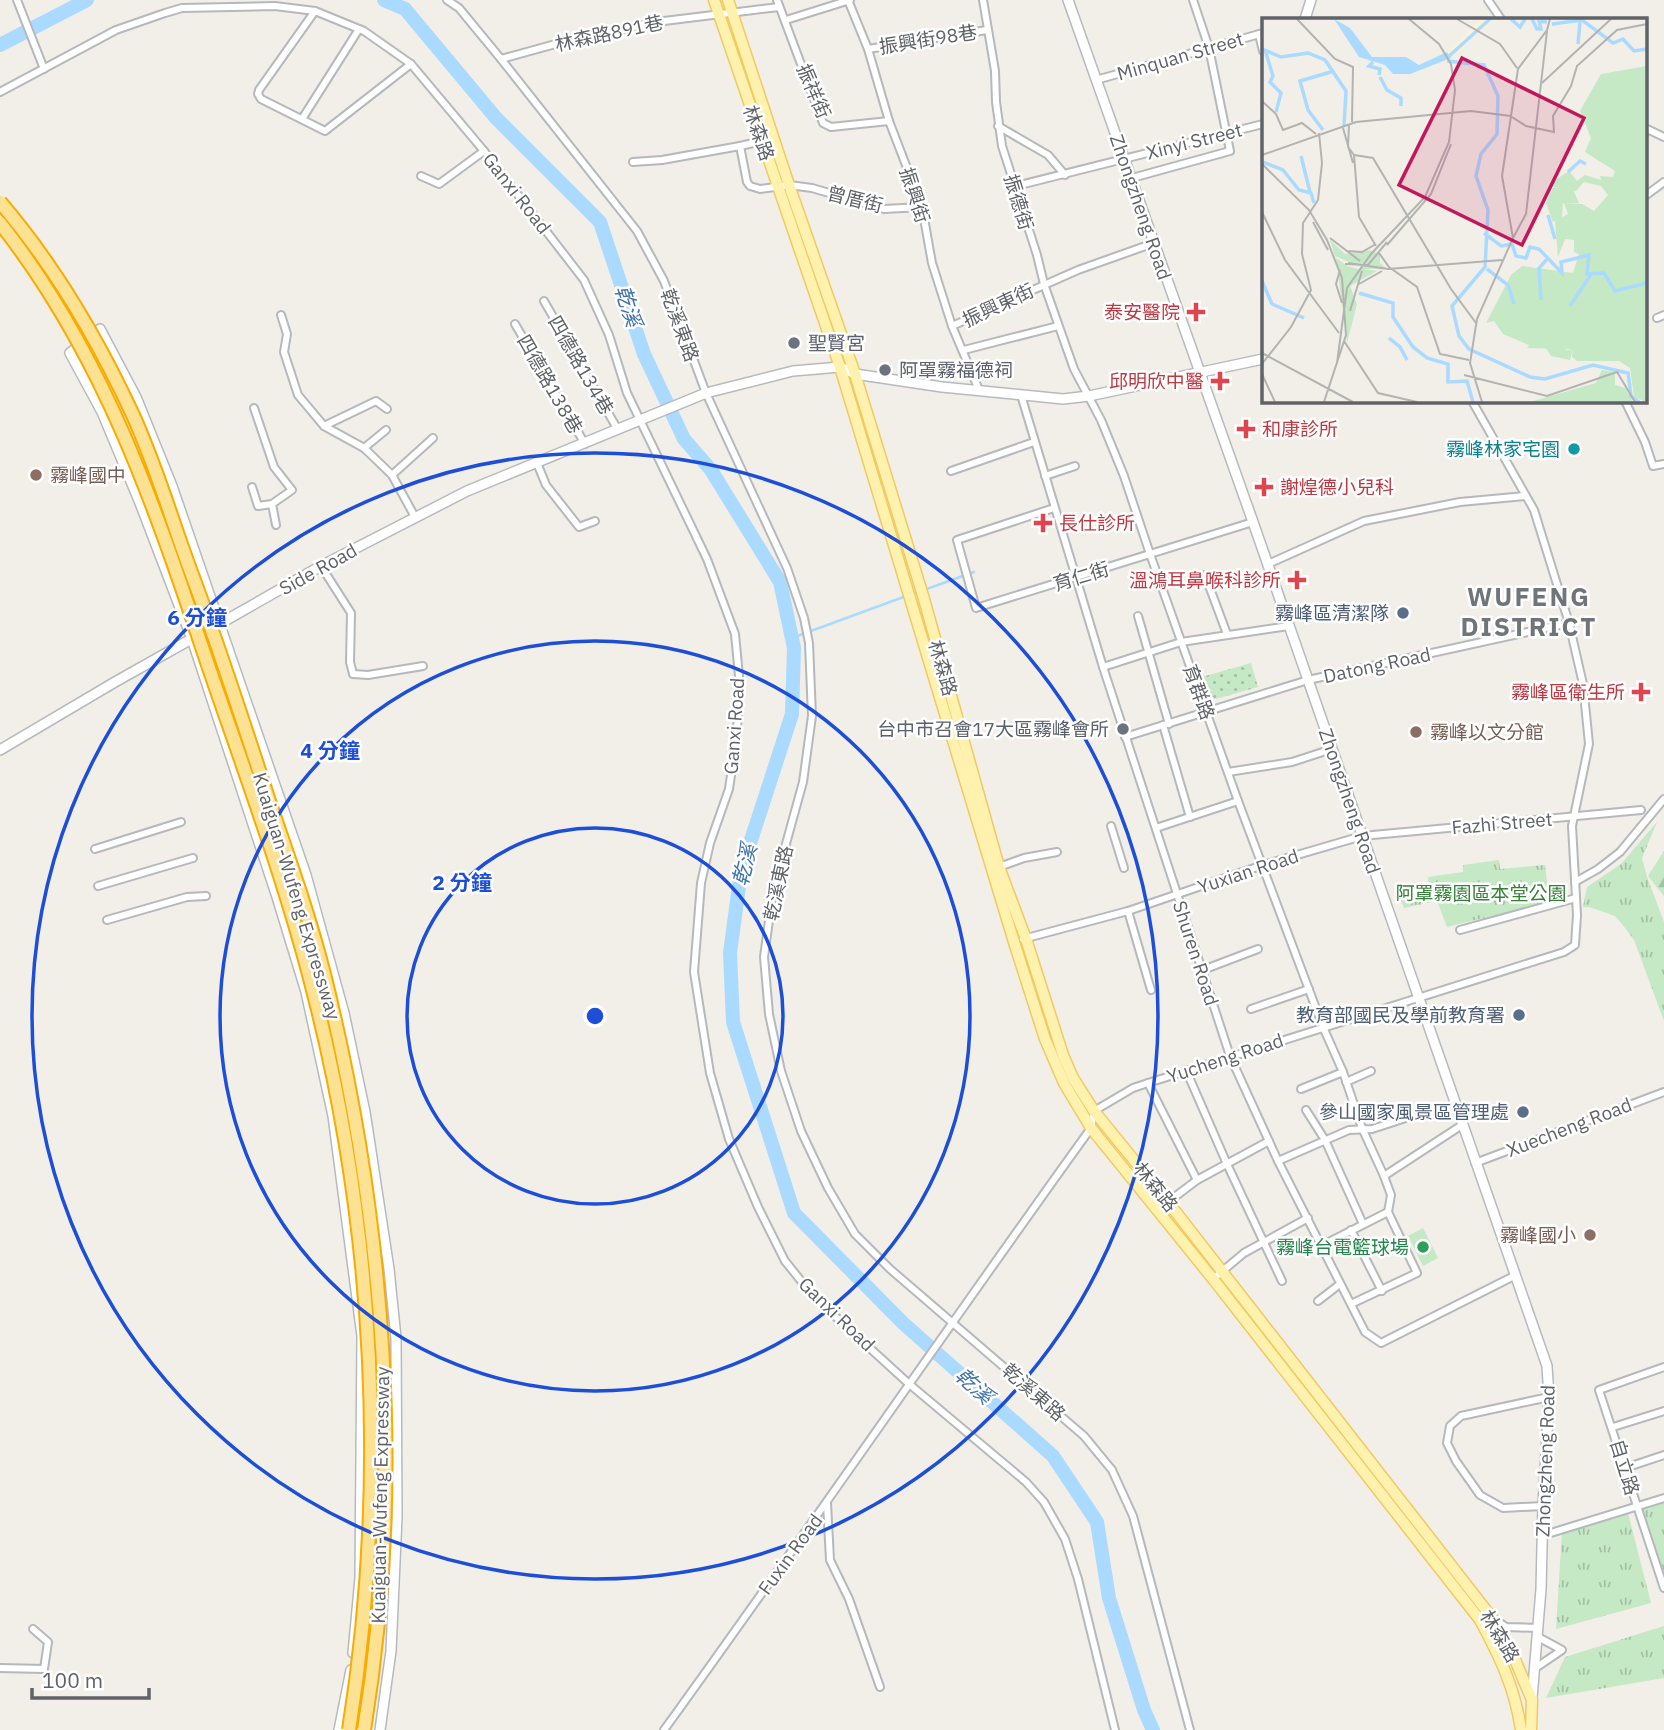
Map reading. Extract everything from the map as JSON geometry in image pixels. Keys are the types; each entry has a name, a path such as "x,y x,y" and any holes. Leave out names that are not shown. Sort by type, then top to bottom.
{"highway":[{"name":"Kuaiguan-Wufeng Expressway","path":"0,202 37,247 57,277 104,358 133,416 215,636 305,908 328,992 362,1159 384,1368 384,1493 380,1580 377,1631 364,1730"},
{"name":"Kuaiguan-Wufeng Expressway","path":"0,223 51,292 103,385 119,422 167,545 273,856 322,1026 339,1103 356,1217 369,1361 371,1498 363,1629 349,1730"}],"main road":[{"name":"林森路","path":"714,0 762,141 783,186 855,374 924,598 999,867 1073,1078 1094,1111 1223,1271 1493,1619 1513,1655 1532,1700"},
{"name":"林森路","path":"728,0 1014,942 1045,1039 1064,1083 1091,1128 1213,1279 1479,1620 1500,1657 1517,1701 1521,1730"},
{"path":"1531,1730 1532,1700"}],"street":[{"path":"18,0 44,69"},
{"name":"乾溪東路","path":"447,0 459,8 501,59 637,231 664,281 703,393 782,556 804,618 809,643 812,716 803,782 773,891 764,957 769,1014 782,1071 797,1119 828,1188 855,1234 950,1324 1084,1436 1112,1470 1133,1517 1190,1730"},
{"path":"786,20 849,0"},
{"name":"振興街","path":"849,0 868,49 889,121 922,207 932,263 952,327 979,390"},
{"name":"振德街","path":"983,0 995,71 998,126 1002,146 1058,326 1074,369 1089,396"},
{"name":"Zhongzheng Road","path":"1068,0 1268,564 1547,1366 1549,1397 1542,1506 1541,1588 1532,1700"},
{"path":"1132,178 1230,151 1209,48 1193,0"},
{"path":"1305,18 1311,0"},
{"path":"1488,0 1500,18"},
{"name":"林森路891巷","path":"501,59 570,40 664,21 732,14 778,4"},
{"name":"振祥街","path":"778,4 823,123 831,127 889,121"},
{"name":"Ganxi Road","path":"0,92 116,30 144,18 182,8 275,6 315,11 379,40 411,64 484,151 584,280 609,335 627,393 707,559 735,634 739,676 735,748 729,789 710,843 701,883 694,972 710,1073 730,1139 758,1207 785,1261 814,1297 911,1379 1044,1502 1065,1539 1078,1579 1115,1730"},
{"path":"315,11 258,93 261,99 325,131 411,64"},
{"path":"302,119 359,29"},
{"name":"振興街98巷","path":"868,49 987,30"},
{"name":"Minquan Street","path":"1096,80 1261,33"},
{"name":"Xinyi Street","path":"1016,186 1262,124"},
{"path":"998,126 1048,155 1065,175"},
{"path":"1646,128 1664,137"},
{"path":"633,162 662,160 762,141"},
{"name":"曾厝街","path":"740,146 750,186 760,189 783,186 812,188 884,209 922,207"},
{"path":"421,176 439,184 484,151"},
{"path":"1646,195 1664,182"},
{"name":"振興東街","path":"952,327 1044,284 1154,243"},
{"name":"四德路134巷","path":"544,301 618,430"},
{"path":"281,315 288,334 284,352 299,395 324,426 364,448 392,475 415,517"},
{"name":"四德路138巷","path":"515,324 585,444"},
{"path":"964,350 1058,326"},
{"path":"339,1730 352,1665 360,1578 362,1336 333,1116 306,992 192,639 102,412 70,353 100,329 136,397 158,451 306,875 344,1013 365,1112 389,1269 396,1338 397,1517 391,1651 380,1730"},
{"path":"703,393 793,371 839,367 855,374 910,383 1063,399 1089,396 1262,359"},
{"name":"Side Road","path":"0,750 114,681 415,517 467,491 703,393"},
{"name":"Shuren Road","path":"1021,395 1125,737 1230,1056 1278,1161 1365,1332 1381,1343 1516,1275"},
{"name":"育群路","path":"1089,396 1124,476 1238,801 1362,1128 1391,1195 1388,1212"},
{"path":"324,426 376,401 387,409"},
{"path":"1460,930 1576,898 1572,843 1574,817 1589,744 1583,684 1569,622 1534,510 1473,402"},
{"path":"1625,402 1645,442 1653,466 1664,464"},
{"path":"252,487 258,506 272,504 292,491 274,467 254,408"},
{"path":"364,448 386,430"},
{"path":"392,475 433,438"},
{"path":"951,471 1034,442"},
{"path":"537,463 546,485 579,527 595,521"},
{"path":"1045,476 1075,466"},
{"path":"1268,564 1364,521 1460,502 1525,496"},
{"path":"272,504 276,524"},
{"name":"育仁街","path":"1054,508 957,540 976,608 1253,522"},
{"path":"321,566 351,613 350,662 353,674 368,675 422,666"},
{"path":"1205,575 1227,634"},
{"path":"1138,616 1190,817"},
{"name":"Datong Road","path":"1125,737 1308,680 1569,622"},
{"path":"1103,667 1181,642 1289,626"},
{"path":"1228,772 1292,762 1332,749"},
{"path":"1575,882 1620,852 1664,799"},
{"path":"1156,828 1238,801"},
{"name":"Fazhi Street","path":"1362,836 1642,810"},
{"path":"95,849 181,822"},
{"path":"1111,826 1124,868"},
{"name":"Yuxian Road","path":"1014,942 1128,911 1263,865 1362,836"},
{"path":"999,867 1024,858 1057,852"},
{"path":"98,886 193,858"},
{"path":"107,920 153,905 187,897 206,896"},
{"name":"Yucheng Road","path":"1094,1111 1133,1088 1186,1070 1564,952 1575,945 1576,898"},
{"path":"1128,911 1152,990"},
{"path":"1200,971 1258,949"},
{"path":"1251,1009 1309,989"},
{"path":"1186,1070 1282,1281"},
{"path":"1346,1082 1371,1071"},
{"path":"1301,1089 1343,1072"},
{"path":"1148,1083 1197,1180"},
{"name":"Xuecheng Road","path":"1475,1163 1664,1092"},
{"path":"1306,1110 1325,1140 1363,1224"},
{"path":"950,1324 1091,1128 1094,1111"},
{"path":"1278,1161 1349,1130 1373,1129 1412,1116"},
{"path":"1384,1176 1462,1125"},
{"path":"1168,1202 1197,1180 1269,1141"},
{"path":"1321,1246 1388,1212 1417,1273 1351,1304"},
{"path":"1213,1279 1244,1253 1308,1218"},
{"path":"1352,1230 1382,1291"},
{"path":"1318,1301 1340,1284"},
{"name":"Fuxin Road","path":"664,1730 827,1503 950,1324"},
{"name":"自立路","path":"1637,1507 1598,1390 1664,1367"},
{"path":"1542,1506 1503,1508 1480,1495 1447,1443 1450,1426 1461,1416 1549,1397"},
{"name":"自立路","path":"1612,1427 1664,1411"},
{"path":"1625,1468 1664,1455"},
{"name":"自立路","path":"1541,1536 1664,1498"},
{"path":"827,1503 830,1560 849,1599 880,1688"},
{"path":"1637,1507 1664,1588"},
{"path":"1493,1619 1506,1628 1538,1633 1562,1650 1533,1670"},
{"path":"0,1668 44,1670 48,1642 33,1629"},
{"path":"1517,1701 1532,1700"}],"green space":[{"path":"1251,663 1258,687 1216,699 1209,695 1202,677"},
{"path":"1657,822 1642,858 1664,922 1664,1021 1634,940 1615,916 1583,907 1587,887 1621,864"},
{"path":"1664,851 1664,896 1648,876"},
{"name":"阿罩霧園區本堂公園","path":"1499,860 1500,869 1545,865 1549,902 1447,927 1437,901 1404,908 1400,897 1429,891 1428,877 1463,872 1463,865"},
{"name":"霧峰台電籃球場","path":"1423,1228 1438,1258 1423,1266 1408,1236"},
{"path":"1664,1503 1664,1573 1643,1509"},
{"path":"1628,1513 1651,1603 1556,1629 1562,1532"},
{"path":"1664,1626 1664,1678 1546,1698 1565,1657"}],"waterway":[{"name":"乾溪","path":"0,45 87,0"},
{"name":"乾溪","path":"384,0 405,9 496,118 600,222 644,354 684,439 711,470 780,582 794,648 792,714 741,871 730,953 733,1022 794,1213 904,1324 1053,1456 1097,1522 1109,1598 1144,1710 1153,1730"},
{"path":"924,590 974,572"},
{"path":"792,638 917,592"}],"place":[{"name":"泰安醫院","path":"1196,312"},
{"name":"聖賢宮","path":"794,343"},
{"name":"阿罩霧福德祠","path":"885,370"},
{"name":"邱明欣中醫","path":"1220,381"},
{"name":"和康診所","path":"1246,429"},
{"name":"霧峰林家宅園","path":"1574,449"},
{"name":"霧峰國中","path":"36,475"},
{"name":"謝煌德小兒科","path":"1264,487"},
{"name":"長仕診所","path":"1043,523"},
{"name":"溫鴻耳鼻喉科診所","path":"1297,580"},
{"name":"霧峰區清潔隊","path":"1403,613"},
{"name":"霧峰區衛生所","path":"1641,692"},
{"name":"台中市召會17大區霧峰會所","path":"1123,729"},
{"name":"霧峰以文分館","path":"1416,732"},
{"name":"教育部國民及學前教育署","path":"1519,1015"},
{"name":"參山國家風景區管理處","path":"1523,1112"},
{"name":"霧峰國小","path":"1590,1235"},
{"name":"霧峰台電籃球場","path":"1423,1247"}],"district":[{"name":"WUFENG DISTRICT","path":"1529,612"}]}
